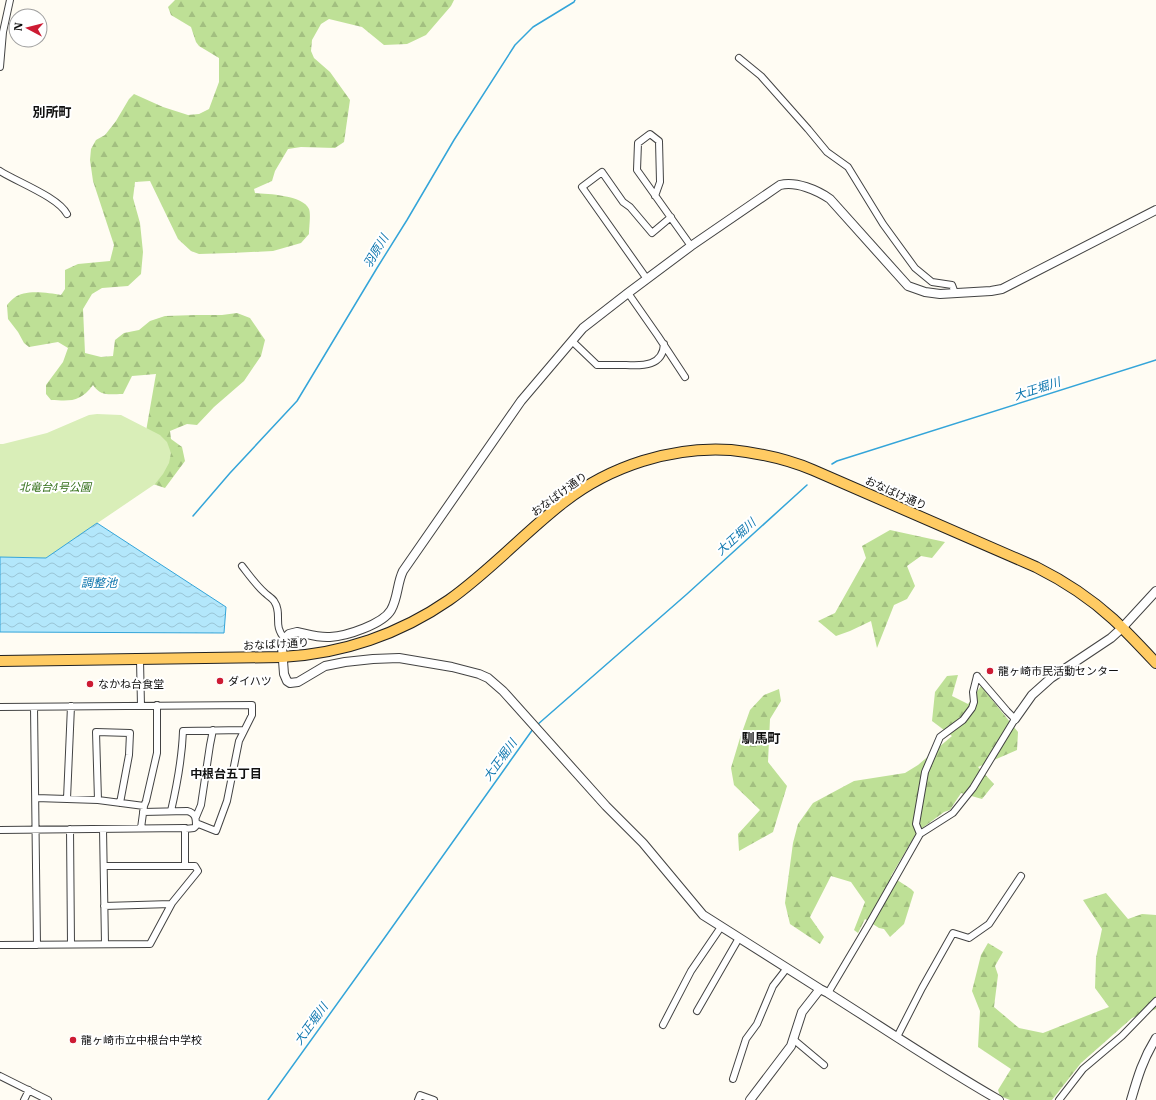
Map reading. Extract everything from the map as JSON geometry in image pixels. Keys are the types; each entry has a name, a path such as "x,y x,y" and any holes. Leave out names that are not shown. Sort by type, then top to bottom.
{"main road":[{"name":"おなばけ通り","path":"0,661 282,657 305,656 338,650 382,636 408,624 434,609 470,584 541,520 586,487 636,463 674,454 716,450 748,452 792,462 820,472 1015,557 1050,574 1101,609 1156,663"}],"street":[{"path":"0,67 3,32 10,0"},
{"path":"739,58 761,76 827,152 848,166 883,224 915,268 932,282 952,285 955,293"},
{"path":"656,196 660,182 659,141 650,134 638,142 637,170 691,246"},
{"path":"0,171 12,179 60,204 67,214"},
{"path":"647,279 582,187 602,172 623,202 630,207 652,234 670,217"},
{"path":"999,1100 985,1097 963,1080 897,1036 703,915 643,843 606,806 495,683 488,678 452,667 399,658 345,662 325,666 294,683 287,681 284,674 282,646 289,634 297,632 320,637 332,637 371,626 385,618 394,605 399,580 403,571 521,401 583,328 691,246 777,187 792,185 815,191 830,199 908,286 929,293 955,293 1002,289 1156,210"},
{"path":"628,293 685,377"},
{"path":"572,341 597,365 649,365 658,359 663,352 664,344"},
{"path":"242,566 264,593 274,601 278,611 277,621 279,633 285,639"},
{"path":"828,993 920,834 953,814 973,788 1015,718 1032,695 1051,678 1107,641 1122,628 1156,591"},
{"path":"140,660 141,706"},
{"path":"920,834 916,824 925,772 940,737 963,720 972,708 974,702 973,692 977,676 1007,711 1015,718"},
{"path":"141,828 143,809 157,753 158,705"},
{"path":"0,707 252,705 252,714 239,741 227,801 216,831 196,820 192,812 187,811 143,809 120,803 98,800 36,798"},
{"path":"34,706 37,945"},
{"path":"68,799 71,706"},
{"path":"0,830 185,828 185,830 194,828 196,826 196,820 201,805 210,745 214,730"},
{"path":"171,811 178,780 183,731 244,730"},
{"path":"98,800 96,732 130,733 129,754 120,803"},
{"path":"70,829 71,944"},
{"path":"103,829 105,944"},
{"path":"185,830 185,866"},
{"path":"0,945 150,944 171,904 198,871 195,866 104,866"},
{"path":"897,1036 953,933 969,938 989,924 1021,876"},
{"path":"104,906 171,904"},
{"path":"663,1025 691,971 721,927"},
{"path":"697,1011 739,938"},
{"path":"733,1080 746,1039 757,1024 773,986 787,968"},
{"path":"750,1100 791,1046 802,1012 820,989"},
{"path":"1059,1100 1083,1069 1122,1036 1156,1001"},
{"path":"1131,1100 1141,1067 1156,1038"},
{"path":"793,1039 824,1065"},
{"path":"0,1076 48,1100"},
{"path":"24,1100 29,1090"},
{"path":"418,1100 420,1095 434,1100"}],"green space":[{"path":"175,0 454,0 451,6 426,35 407,44 384,45 362,27 329,19 321,24 312,40 311,51 314,58 330,72 350,100 344,142 335,148 301,147 288,149 275,171 272,181 254,189 255,193 285,196 305,204 310,211 309,234 301,243 273,251 199,254 191,251 178,239 150,181 135,182 133,198 140,223 143,252 141,274 128,286 102,288 92,294 83,309 85,353 101,357 113,356 115,340 124,333 139,330 150,321 165,316 222,315 237,313 250,318 265,340 261,356 244,381 214,407 197,425 187,424 170,431 171,439 182,447 185,461 165,488 150,483 0,557 0,484 145,437 156,374 132,376 123,394 103,393 96,389 93,385 84,395 75,399 51,400 46,394 46,385 63,362 68,348 58,342 29,347 24,343 8,319 7,305 14,298 24,293 37,292 61,295 65,289 65,270 78,264 110,261 114,245 93,181 90,160 91,149 96,140 105,135 116,121 129,99 134,94 163,107 188,115 199,114 209,109 219,82 219,58 199,46 196,42 191,27 171,15 168,7"},
{"name":"北竜台4号公園","path":"89,415 121,415 160,435 167,442 171,453 169,463 163,474 155,484 46,558 0,557 0,444 47,433"},
{"path":"890,530 945,542 932,558 921,556 907,566 915,586 907,599 894,605 877,648 871,621 836,636 818,621 835,613 866,558 862,546"},
{"path":"958,675 952,696 968,704 981,686 1018,732 1017,750 978,767 994,784 982,799 961,793 950,810 944,812 917,832 891,876 914,892 904,924 890,937 884,929 879,928 865,919 858,933 854,930 865,902 851,882 831,876 810,917 824,937 820,944 790,924 785,903 793,843 798,824 813,803 854,781 905,773 918,765 952,736 932,721 935,692 947,676"},
{"path":"779,689 781,701 770,719 768,762 787,786 773,832 739,851 738,834 760,810 734,785 731,768 750,710 764,695"},
{"path":"1106,893 1128,919 1142,914 1156,915 1156,1009 1132,1018 1081,1063 1052,1100 1010,1100 1000,1096 998,1090 1011,1069 978,1047 980,1011 972,991 981,955 988,943 1003,952 995,966 998,975 994,1007 1019,1028 1043,1033 1109,1007 1095,988 1096,958 1102,929 1083,900"}],"water":[{"name":"調整池","path":"97,523 226,607 224,633 0,632 0,557 46,558"}],"waterway":[{"name":"羽原川","path":"193,516 230,473 297,401 454,140 515,45 533,27 575,0"},
{"name":"大正堀川","path":"832,464 837,461 1156,360"},
{"name":"大正堀川","path":"537,725 687,594 807,485"},
{"name":"大正堀川","path":"268,1100 533,729"}],"place":[{"name":"龍ヶ崎市民活動センター","path":"990,671"},
{"name":"ダイハツ","path":"220,681"},
{"name":"なかね台食堂","path":"90,684"},
{"name":"龍ヶ崎市立中根台中学校","path":"73,1040"}],"district":[{"name":"別所町","path":"52,112"},
{"name":"馴馬町","path":"761,738"},
{"name":"中根台五丁目","path":"226,774"}]}
